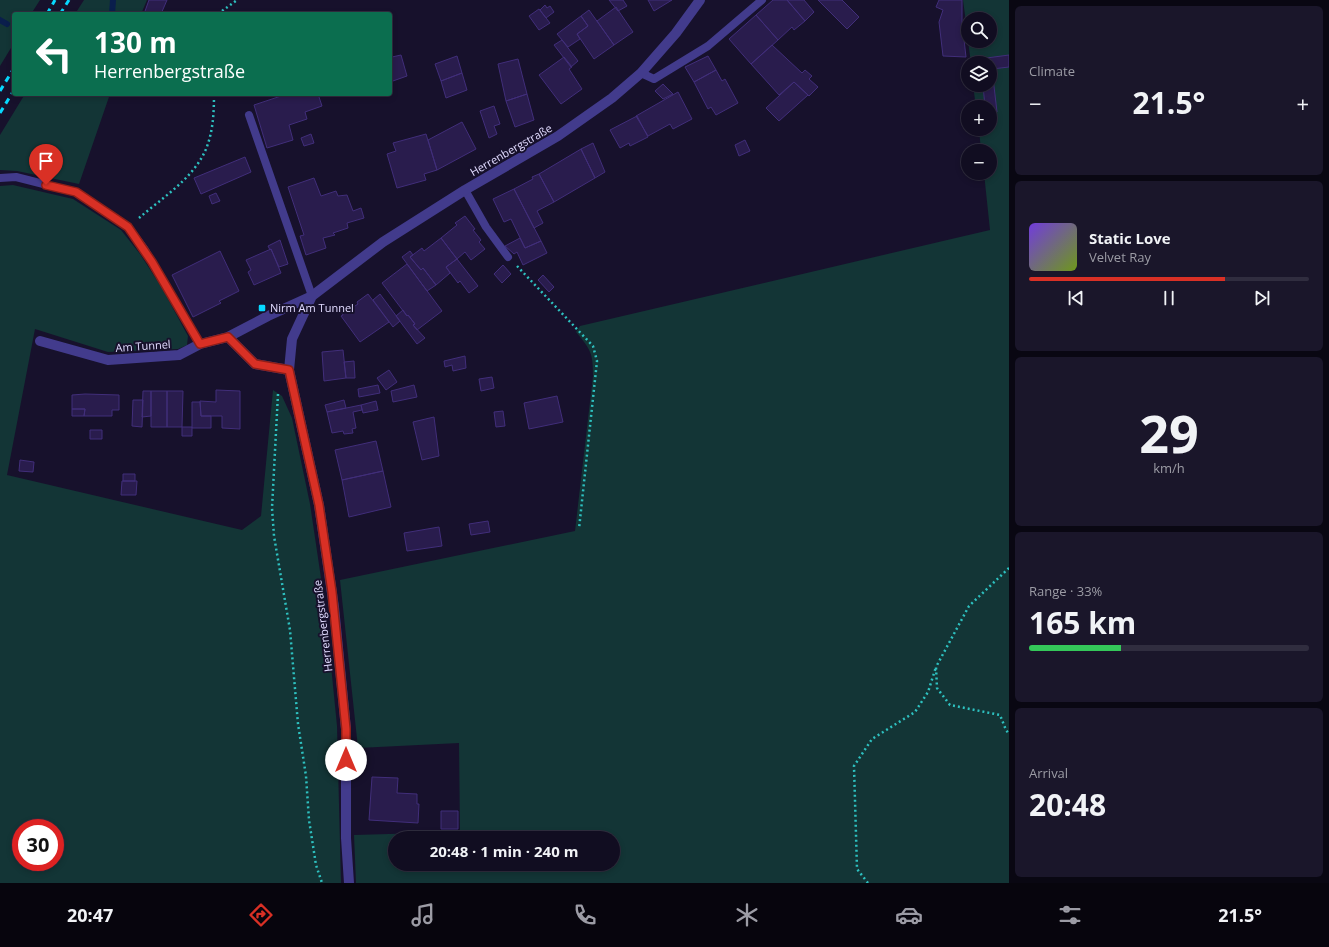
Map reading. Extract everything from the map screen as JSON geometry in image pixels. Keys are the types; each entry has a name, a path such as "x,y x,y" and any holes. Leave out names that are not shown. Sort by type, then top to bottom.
{"street":[{"name":"Herrenbergstraße","path":"228,337 268,316 312,296 384,242 465,190 558,136 612,98 641,72 676,33 700,0"},
{"name":"Herrenbergstraße","path":"312,296 292,339 289,370 319,505 334,607 346,729 346,838 349,883"},
{"name":"Am Tunnel","path":"40,341 108,360 179,355 200,344 228,337"},
{"path":"228,337 255,364 289,370"}],"lane":[{"path":"641,72 654,79 661,75 708,46 762,0"},
{"path":"248,115 312,296"},
{"path":"0,178 16,177 76,192 128,227 149,256 200,344"},
{"path":"465,190 486,227 508,257"}],"path":[{"path":"221,12 237,0"},
{"path":"128,227 178,184 192,170 206,149 214,118 214,96"},
{"path":"508,257 593,346 597,361 579,529"},
{"path":"293,388 278,391 272,508 276,552 290,630 298,724 306,776 309,820 316,865 322,883"},
{"path":"868,883 857,869 854,766 872,739 915,712 928,692 936,666 969,606 1009,568"},
{"path":"936,666 937,688 950,705 1000,715 1009,734"}],"green space":[{"path":"0,0 40,0 32,12 12,12 12,46 0,66"},
{"path":"84,0 147,0 142,12 76,12"},
{"path":"963,0 1009,0 1009,883 356,883 354,835 388,834 388,871 620,871 620,831 460,831 459,743 358,748 340,580 575,531 593,376 592,357 585,343 576,332 580,326 990,230 985,180 997,180 997,144 980,144 980,136 997,136 997,100 975,100 974,92 997,92 997,56 970,56 969,48 997,48 997,12 965,12"},
{"path":"24,96 109,96 79,184 17,171 0,170 0,135"},
{"path":"13,185 73,199 121,230 140,254 162,288 188,336 187,345 178,349 108,352 35,329 7,475 242,530 261,516 273,390 282,396 292,418 310,504 325,605 337,726 341,883 0,883 0,186"}],"building":[{"path":"149,0 167,0 162,12 145,12"},
{"path":"609,0 623,0 627,6 618,11"},
{"path":"648,0 672,0 654,11"},
{"path":"773,0 787,0 805,21 794,30 792,27 778,40 756,15"},
{"path":"787,0 804,0 814,12 805,21"},
{"path":"818,0 842,0 859,17 847,29"},
{"path":"939,0 962,0 961,48 965,48 966,56 943,56 939,22 943,10 936,7"},
{"path":"545,5 547,8 550,6 554,12 546,18 540,10"},
{"path":"616,7 633,32 614,45 597,21"},
{"path":"539,9 550,23 539,30 529,16"},
{"path":"589,10 614,45 594,59 577,34 588,26 581,16"},
{"path":"756,15 778,40 751,64 729,39"},
{"path":"581,16 588,26 577,34 580,39 568,47 557,34"},
{"path":"562,40 578,61 571,67 554,45"},
{"path":"772,45 802,73 805,70 812,76 809,79 818,87 809,96 794,82 779,95 751,64"},
{"path":"401,55 407,76 392,81 392,57"},
{"path":"1009,55 1009,67 997,68 997,57"},
{"path":"457,56 462,73 441,81 435,64"},
{"path":"708,56 716,70 694,82 685,67"},
{"path":"564,57 572,67 569,69 582,89 561,104 539,75"},
{"path":"518,59 527,94 506,101 498,64"},
{"path":"716,70 722,81 725,79 738,103 716,115 711,107 708,109 694,82"},
{"path":"462,73 467,90 446,98 441,81"},
{"path":"794,82 808,95 779,121 766,108"},
{"path":"663,84 673,94 663,99 655,91"},
{"path":"678,92 692,119 673,129 670,124 648,136 636,116"},
{"path":"984,92 995,92 996,100 984,100"},
{"path":"527,94 534,120 515,127 506,101"},
{"path":"281,96 319,96 322,106 305,112 307,119 289,125 293,140 267,148 254,105"},
{"path":"494,106 500,124 494,126 497,134 489,138 480,111"},
{"path":"637,116 648,137 630,146 629,143 620,148 610,130"},
{"path":"462,122 476,149 437,170 428,140"},
{"path":"311,134 314,143 304,146 301,138"},
{"path":"426,134 437,170 424,174 426,180 397,188 387,154 396,151 393,143"},
{"path":"745,140 750,151 739,156 735,145"},
{"path":"593,143 605,172 595,178 581,149"},
{"path":"581,149 595,178 554,202 539,174"},
{"path":"245,157 251,172 201,194 194,178"},
{"path":"539,174 554,202 537,211 543,223 534,228 514,189 533,179 532,177"},
{"path":"314,178 321,196 336,191 338,196 347,195 353,211 361,208 364,218 347,223 348,228 333,233 335,235 323,238 326,248 306,255 300,236 304,235 288,187"},
{"path":"514,189 541,241 525,248 511,219 504,222 493,199"},
{"path":"216,193 220,201 212,204 209,196"},
{"path":"465,216 475,229 473,230 481,240 479,242 485,249 471,260 465,252 457,259 441,238 457,225 455,223"},
{"path":"441,238 457,259 446,267 450,273 436,285 423,268 421,270 410,257 422,248 424,251"},
{"path":"520,238 525,248 541,241 547,253 523,265 517,252 514,254 505,246"},
{"path":"280,240 288,264 279,267 271,249 270,250 268,246"},
{"path":"271,249 281,273 254,285 248,272 251,270 246,260"},
{"path":"220,251 239,291 219,301 221,303 193,317 172,275"},
{"path":"410,251 413,255 410,257 421,270 423,268 436,285 427,291 402,257"},
{"path":"457,259 478,286 469,293 460,281 458,283 446,267"},
{"path":"407,264 442,311 417,330 413,325 415,324 408,315 407,316 382,283"},
{"path":"503,265 511,274 502,283 494,274"},
{"path":"543,275 554,287 549,292 538,280"},
{"path":"368,294 389,322 360,342 341,316 343,315 342,313 351,306 352,308 358,304 357,302"},
{"path":"380,294 400,321 393,327 373,300"},
{"path":"403,310 415,324 413,325 425,338 417,344 396,316"},
{"path":"343,350 346,378 324,381 322,352"},
{"path":"465,356 466,368 453,371 452,365 445,367 444,361"},
{"path":"354,361 355,378 346,378 344,362"},
{"path":"389,370 397,382 386,390 377,378"},
{"path":"492,377 494,388 481,391 479,379"},
{"path":"378,385 380,393 359,397 358,389"},
{"path":"414,385 417,397 393,402 391,391"},
{"path":"216,390 240,391 240,429 222,428 222,416 201,416 200,401 216,402"},
{"path":"143,391 151,391 151,416 142,417"},
{"path":"151,391 167,391 167,427 151,427"},
{"path":"167,391 183,391 182,427 167,427"},
{"path":"72,395 119,395 119,410 112,410 112,416 84,416 85,409 72,409"},
{"path":"557,396 563,422 529,429 524,403"},
{"path":"133,400 143,400 142,427 132,426"},
{"path":"344,400 346,408 327,412 325,405"},
{"path":"376,401 378,410 363,413 361,405"},
{"path":"192,402 200,402 201,416 211,416 211,428 192,428"},
{"path":"361,405 362,410 353,412 356,428 352,429 353,433 344,434 343,431 332,433 327,412"},
{"path":"72,409 85,409 84,416 72,416"},
{"path":"503,411 505,426 496,427 494,412"},
{"path":"434,417 439,456 422,460 413,422"},
{"path":"182,427 192,427 192,436 182,436"},
{"path":"90,430 102,430 102,439 90,439"},
{"path":"376,441 383,471 342,480 335,450"},
{"path":"20,460 34,462 33,472 19,471"},
{"path":"383,471 391,507 349,517 342,480"},
{"path":"123,474 135,474 135,481 123,481"},
{"path":"122,481 137,481 136,495 121,495"},
{"path":"488,521 490,532 471,535 469,524"},
{"path":"439,527 442,546 407,551 404,533"},
{"path":"372,777 398,778 397,793 417,794 417,804 419,804 418,823 369,820"},
{"path":"441,811 458,811 458,829 441,829"}],"waterway":[{"path":"112,12 113,0"},
{"path":"0,20 7,24"}],"railway":[{"path":"48,12 55,0"},
{"path":"61,12 69,0"},
{"path":"0,91 12,71"},
{"path":"0,113 12,93"}],"place":[{"name":"Nirm Am Tunnel","path":"262,308"}],"route":[{"path":"46,185 76,192 128,227 145,250 167,285 200,344 228,337 255,364 289,370 319,505 332,592 346,729 346,760"}]}
